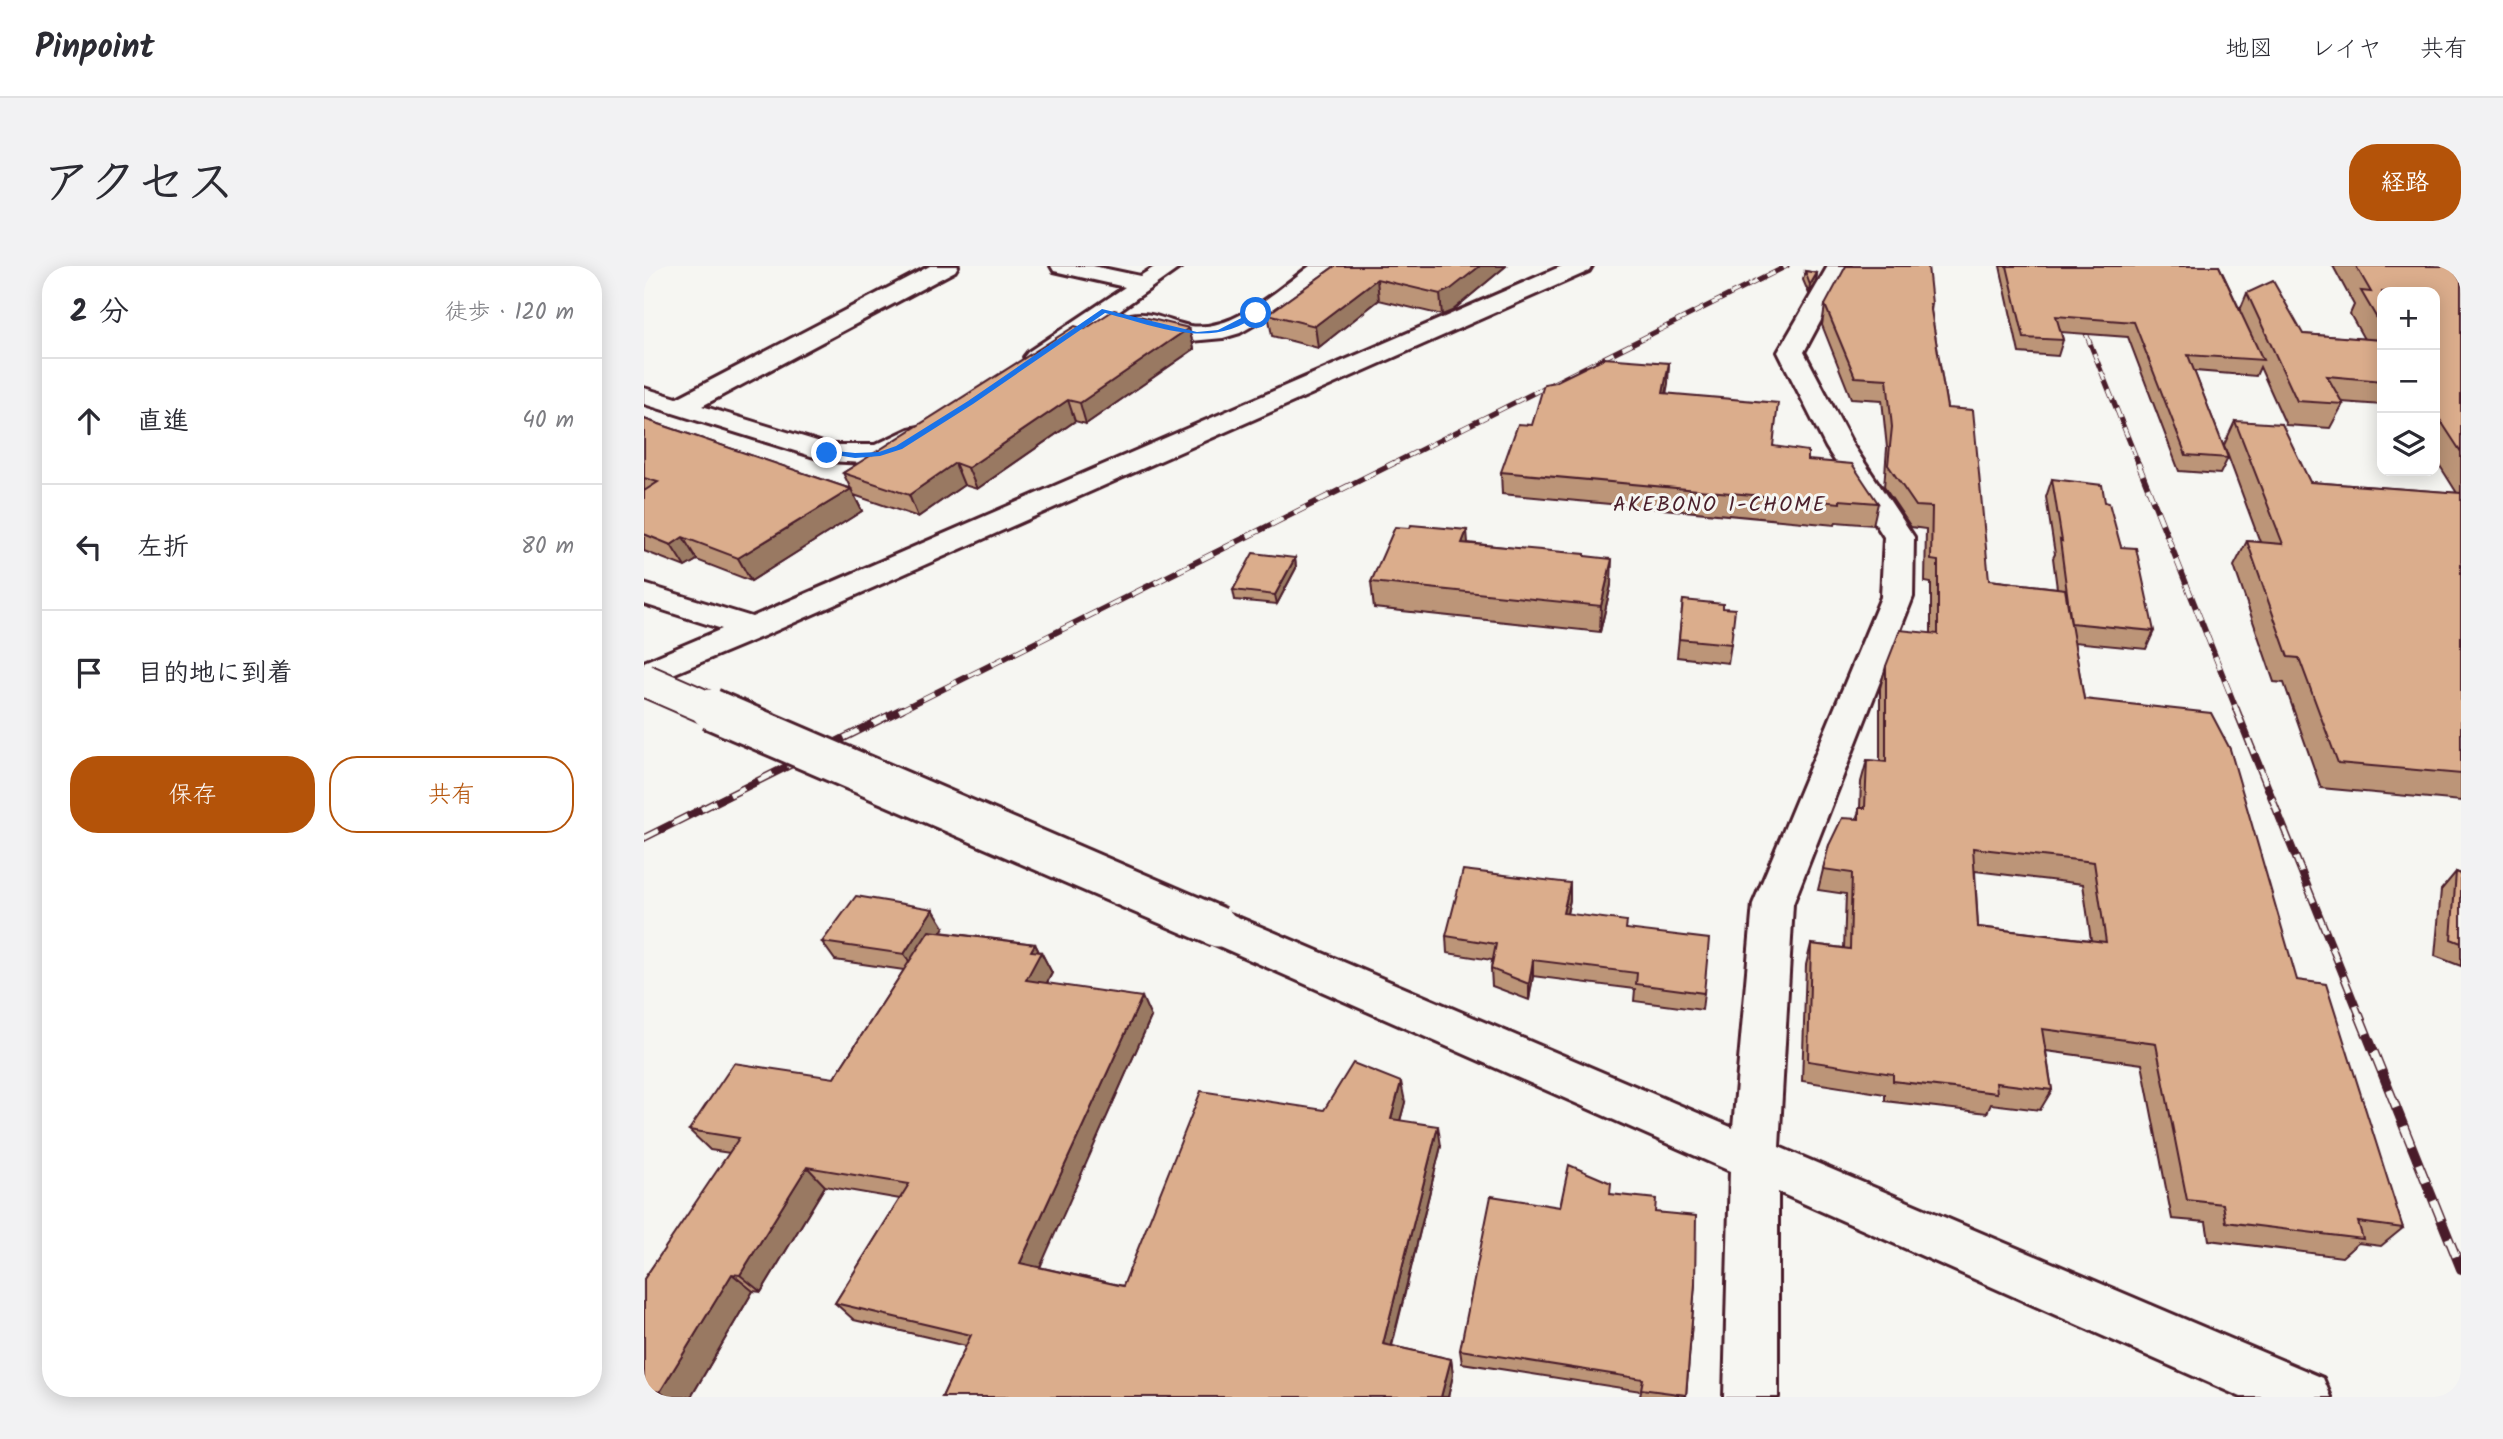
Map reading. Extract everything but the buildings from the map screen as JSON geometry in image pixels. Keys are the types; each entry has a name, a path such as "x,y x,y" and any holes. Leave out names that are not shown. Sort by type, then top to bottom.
{"street":[{"path":"678,408 947,266"},
{"path":"1062,266 1143,284"},
{"path":"1015,372 1171,266"},
{"path":"1104,311 1197,334 1219,332 1241,323 1325,266"},
{"path":"644,677 1581,266"},
{"path":"1751,1397 1754,1159 1773,904 1897,597 1899,537 1840,447 1791,352 1839,266"},
{"path":"644,396 827,453 855,456 880,454 899,447 940,422"},
{"path":"644,593 754,628"},
{"path":"644,677 2304,1397"}],"railway":[{"path":"1390,465 1787,266"},
{"path":"2079,316 2139,465"},
{"path":"899,711 1394,463"},
{"path":"2138,463 2237,711"},
{"path":"644,838 902,709"},
{"path":"2236,709 2360,1017"},
{"path":"2359,1015 2461,1269"}],"district":[{"name":"AKEBONO 1-CHOME","path":"1720,504"}],"route":[{"path":"827,453 855,456 880,454 899,447 971,403 1104,311 1197,334 1219,332 1256,313"}]}
